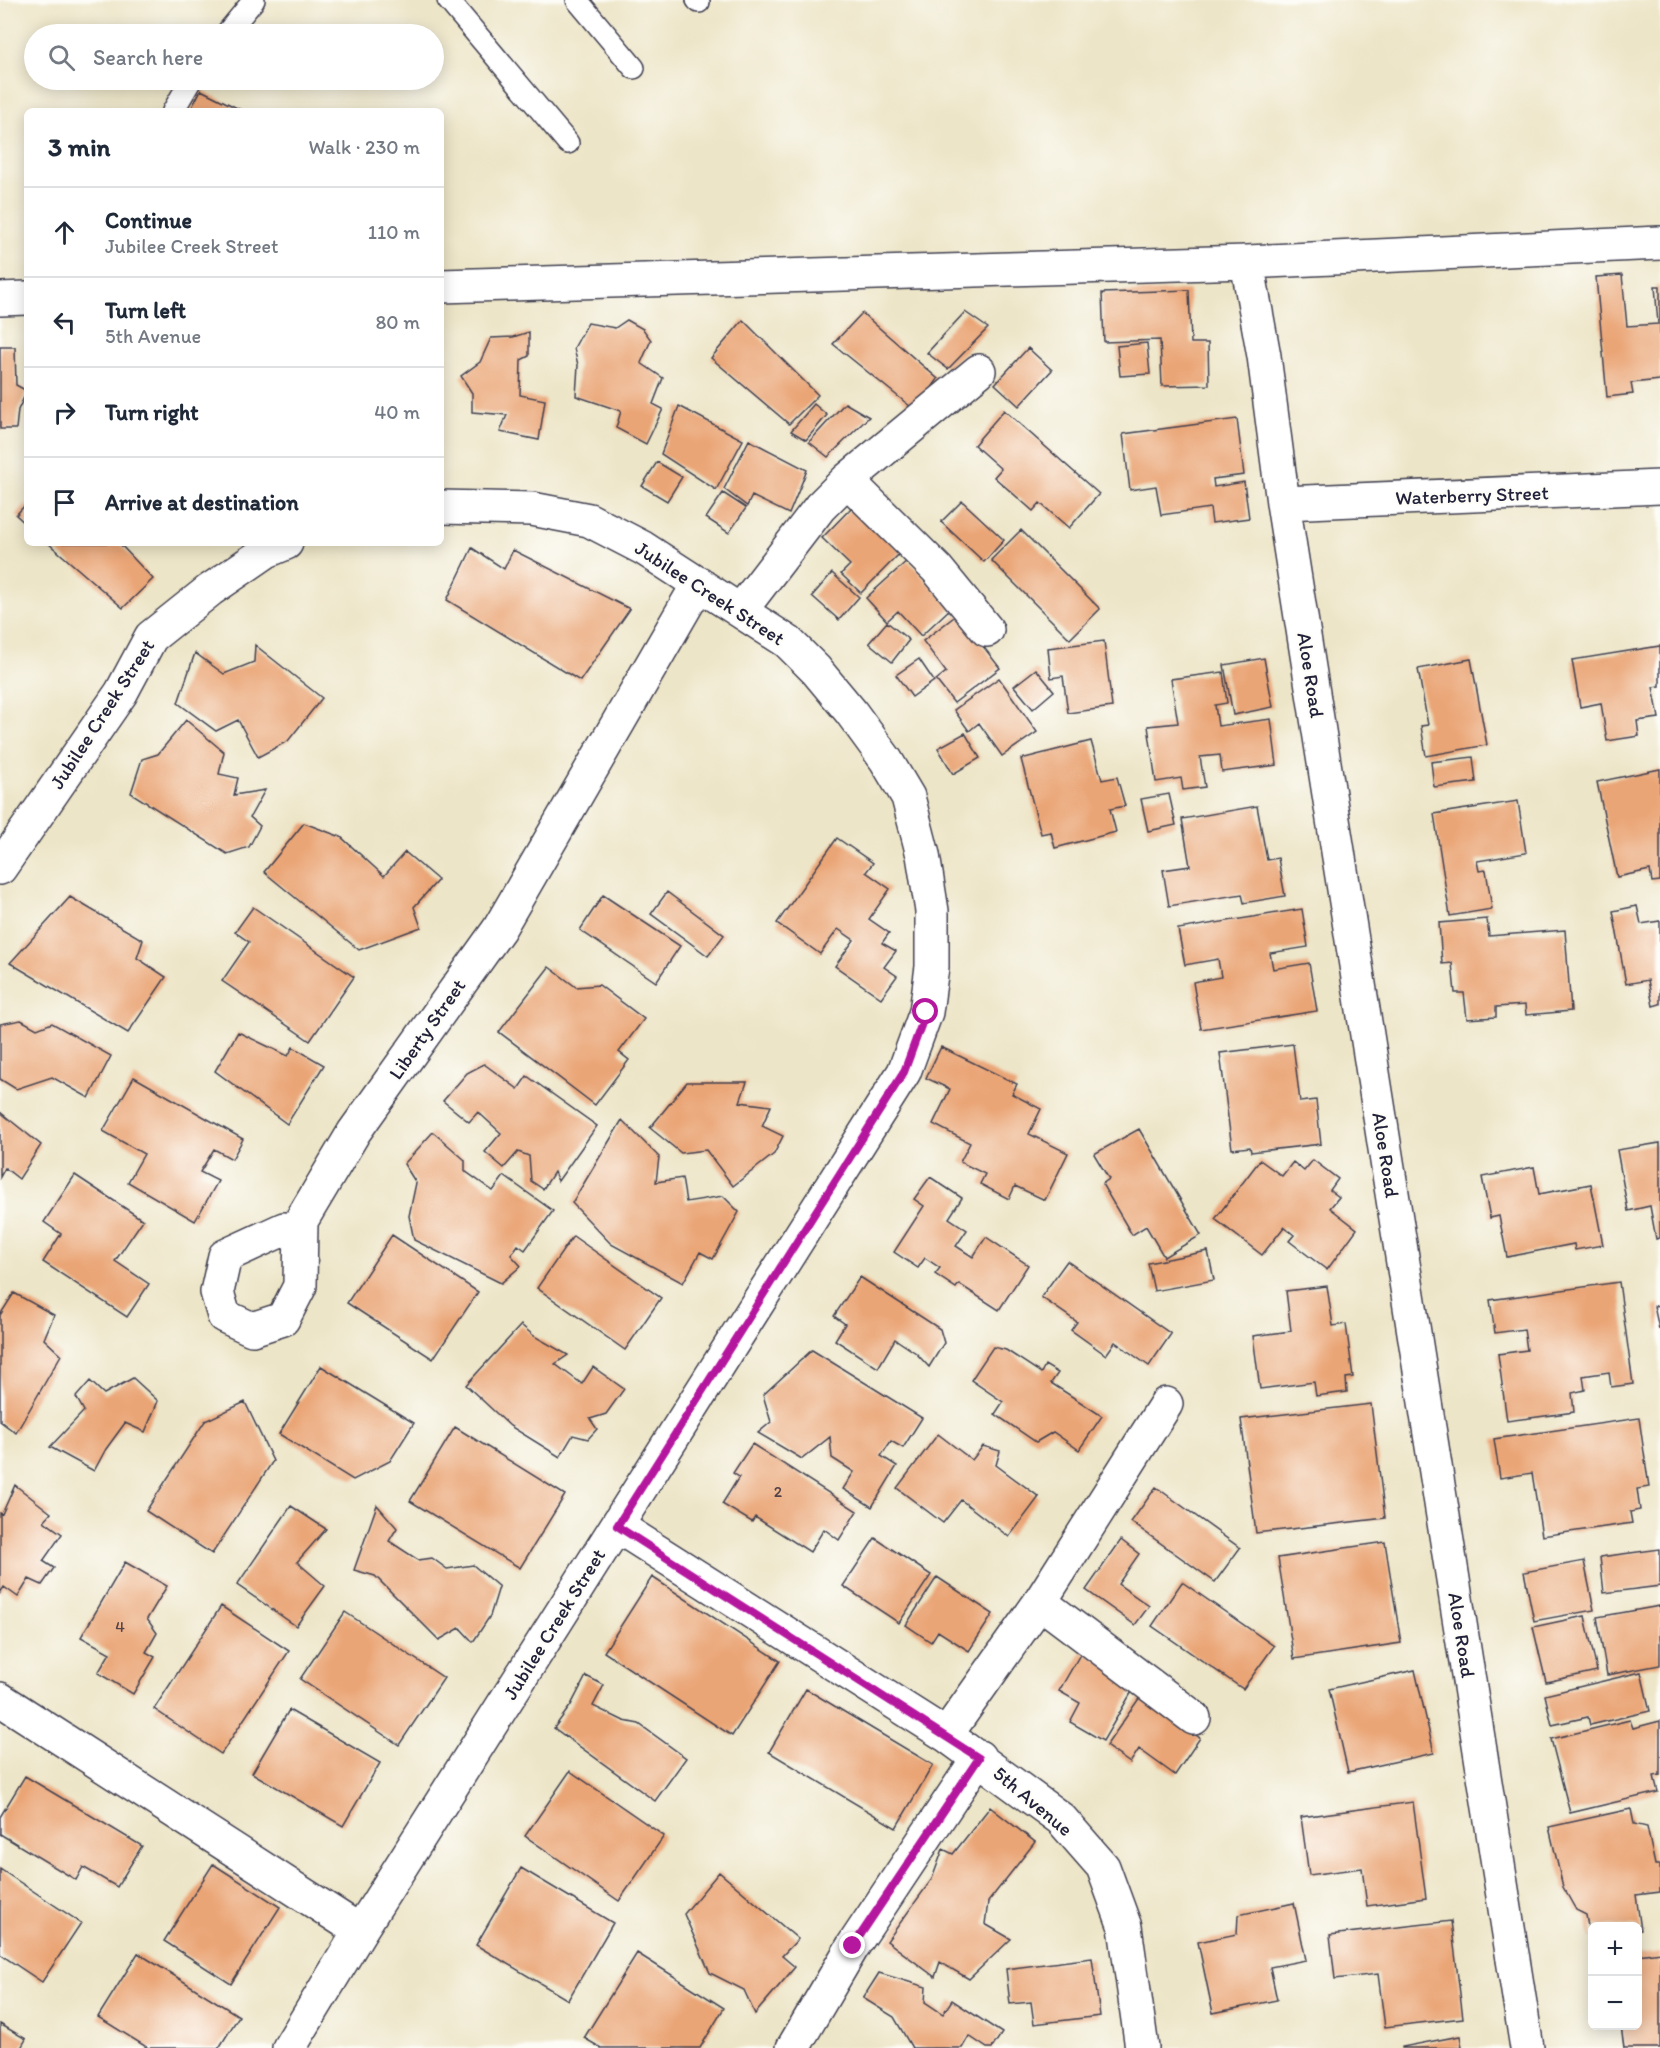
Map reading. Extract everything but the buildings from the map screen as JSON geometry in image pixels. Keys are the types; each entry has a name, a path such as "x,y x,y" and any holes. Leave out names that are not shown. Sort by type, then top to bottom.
{"street":[{"path":"444,286 1247,262 1660,243"},
{"name":"Aloe Road","path":"1247,262 1264,356 1283,503 1527,2048"},
{"path":"0,299 24,298"},
{"path":"741,610 820,507 847,480 979,371"},
{"path":"847,480 936,569 987,630"},
{"name":"Waterberry Street","path":"1283,503 1660,487"},
{"name":"Jubilee Creek Street","path":"289,2048 360,1930 904,1072 926,1012 930,978 932,911 923,855 908,797 886,760 816,670 788,642 643,548 589,520 532,509 444,507"},
{"name":"Jubilee Creek Street","path":"3,855 121,693 151,637 220,584 267,551 279,546"},
{"name":"Liberty Street","path":"284,1228 225,1256 218,1292 224,1316 252,1329 283,1319 300,1286 301,1221 354,1132 499,929 699,583"},
{"path":"946,1735 1040,1602 1166,1404"},
{"name":"5th Avenue","path":"617,1526 946,1735 1061,1819 1103,1867 1125,1927 1142,2048"},
{"path":"1040,1602 1194,1718"},
{"path":"1,1703 360,1930"},
{"path":"793,2048 853,1946 979,1758"}],"lane":[{"path":"234,24 254,0"},
{"path":"448,0 568,143"},
{"path":"577,0 634,68"},
{"path":"175,108 185,90"}],"route":[{"path":"853,1946 979,1758 617,1526 904,1072 926,1012"}]}
